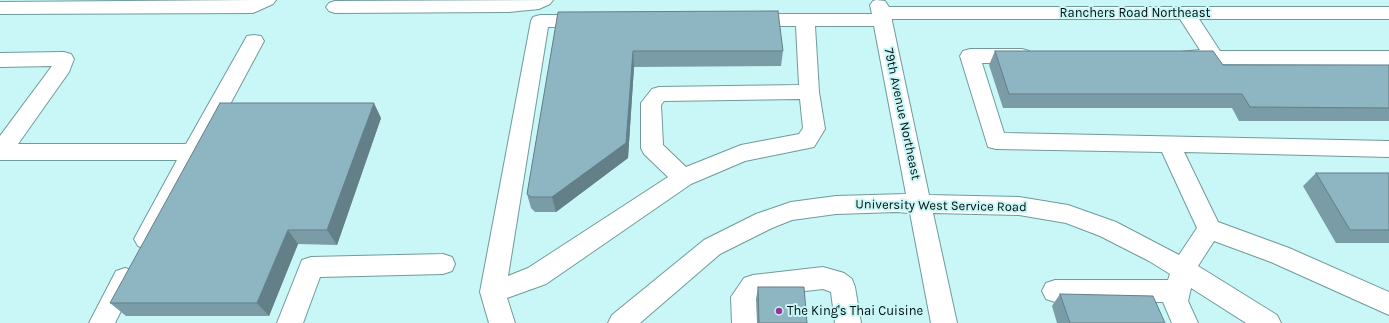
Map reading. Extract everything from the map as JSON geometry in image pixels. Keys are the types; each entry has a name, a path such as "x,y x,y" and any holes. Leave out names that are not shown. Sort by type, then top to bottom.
{"street":[{"path":"0,8 253,7 267,0"},
{"path":"335,7 509,6 533,5 544,0"},
{"name":"Ranchers Road Northeast","path":"734,20 805,20 880,11 1186,13 1285,6 1389,13"},
{"name":"79th Avenue Northeast","path":"880,11 944,323"},
{"path":"1186,13 1214,57"},
{"path":"493,292 537,276 683,178 741,153 806,141 814,129 809,92 805,20"},
{"path":"502,323 493,292 540,21 602,21"},
{"path":"102,323 192,152 254,41"},
{"path":"1041,56 970,56 996,141 1389,149"},
{"path":"1167,57 1389,58"},
{"path":"0,60 64,59 62,67 0,152"},
{"path":"683,178 652,148 651,103 659,94 809,92"},
{"path":"1169,144 1209,229 1280,255 1389,304"},
{"path":"0,152 192,152"},
{"name":"University West Service Road","path":"621,323 712,247 764,221 790,211 836,205 920,203 1019,206 1068,214 1108,229 1158,254 1181,281 1268,323"},
{"path":"1185,323 1175,301 1181,281 1209,229"},
{"path":"290,323 311,267 443,264"},
{"path":"745,323 744,296 753,286 823,278 835,281 843,287 848,323"},
{"path":"1055,291 1181,281"}],"building":[{"path":"778,11 783,51 633,51 626,143 552,197 531,197 527,194 558,12"},
{"path":"995,51 1213,51 1223,65 1389,65 1389,108 1250,107 1242,94 1009,94"},
{"path":"220,103 374,103 327,230 288,230 257,303 110,303"},
{"path":"1316,173 1389,173 1389,230 1350,230"},
{"name":"The King's Thai Cuisine","path":"758,287 804,287 807,323 759,323"},
{"path":"1060,294 1153,296 1165,323 1070,323"}],"place":[{"name":"The King's Thai Cuisine","path":"779,311"}]}
